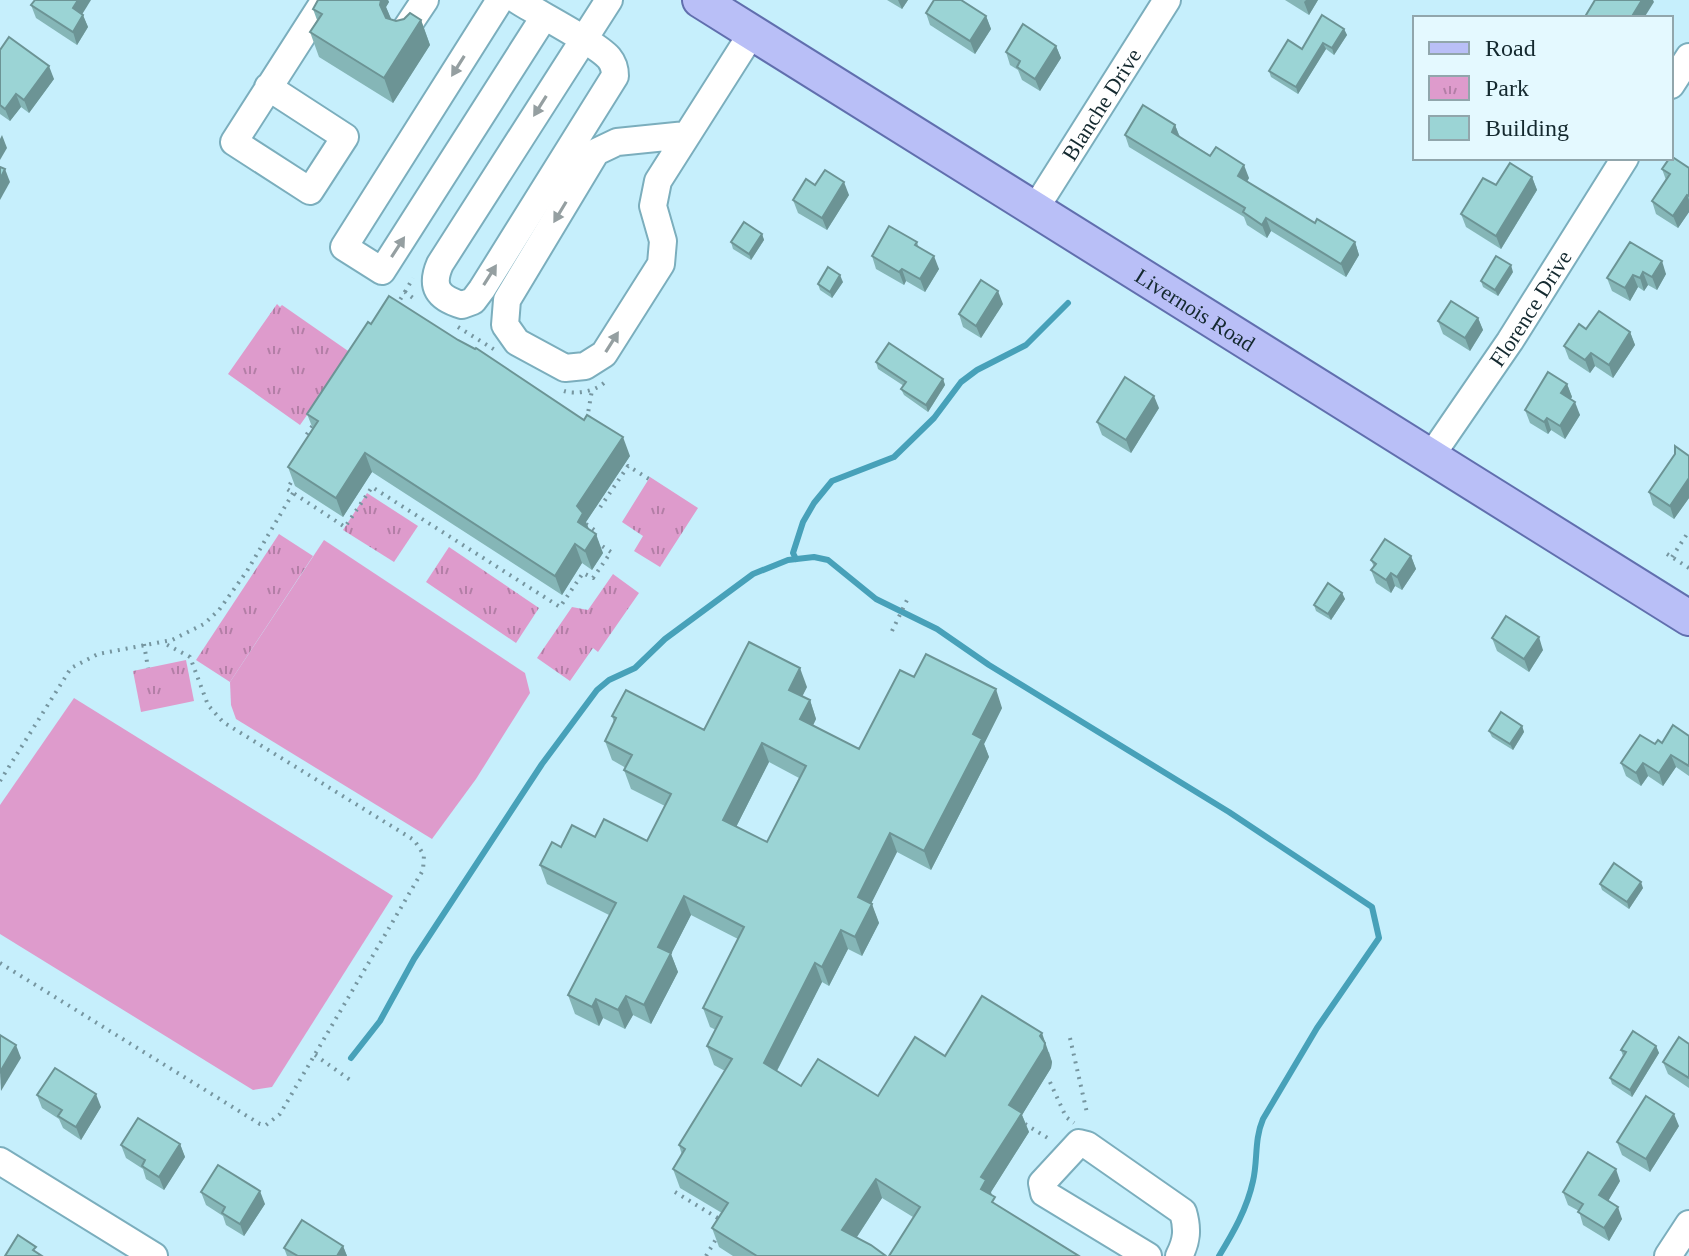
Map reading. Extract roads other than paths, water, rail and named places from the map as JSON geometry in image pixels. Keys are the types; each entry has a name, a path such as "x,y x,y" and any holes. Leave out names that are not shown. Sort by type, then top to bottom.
{"main road":[{"name":"Livernois Road","path":"700,0 1689,618"}],"street":[{"path":"268,87 325,0"},
{"path":"405,30 425,0"},
{"path":"500,0 344,247 382,271 544,17"},
{"path":"517,0 544,17 582,40 608,56 615,68 615,76 482,289 473,301 462,305 452,303 436,287 435,277 440,264 582,40 609,0"},
{"name":"Blanche Drive","path":"1035,209 1167,0"},
{"path":"686,135 617,142 596,152 507,300 505,325 517,342 565,368 585,366 604,354 661,264 663,241 653,206 658,181 752,33"},
{"path":"1673,82 1689,57"},
{"name":"Florence Drive","path":"1431,456 1488,374 1624,160"},
{"path":"1148,1256 1044,1193 1042,1183 1079,1143 1087,1145 1183,1212 1188,1227 1185,1246 1179,1256"},
{"path":"0,1161 154,1256"},
{"path":"1668,1256 1689,1224"}],"waterway":[{"path":"796,559 793,553 803,522 832,481 894,457 934,418 961,382 977,370 1026,345 1068,303"},
{"path":"351,1058 380,1021 414,959 542,764 597,690 609,680 635,668 665,639 753,574 788,560 814,557 828,560 876,599 937,629 989,665 1229,812 1372,907 1379,938 1317,1028 1263,1119 1247,1201 1219,1256"}]}
